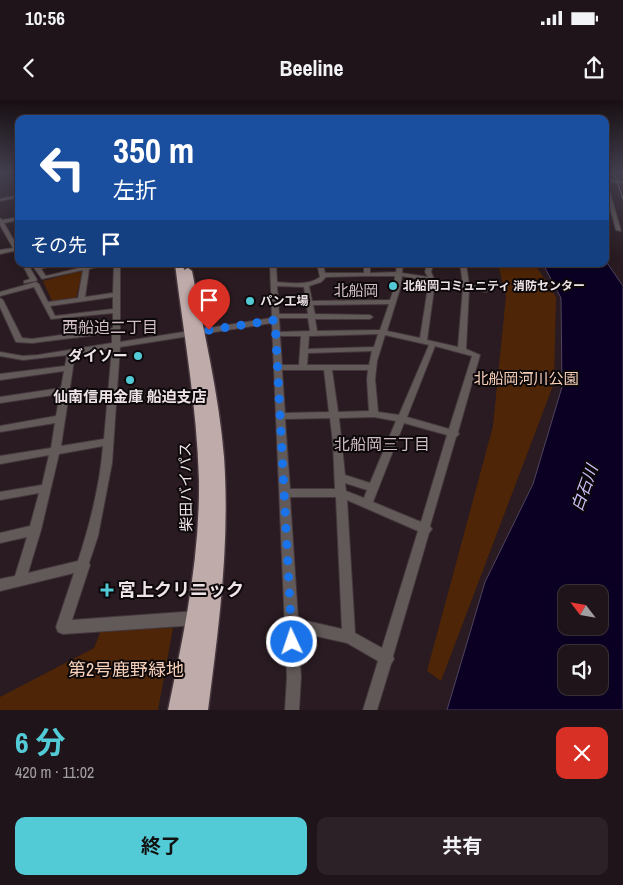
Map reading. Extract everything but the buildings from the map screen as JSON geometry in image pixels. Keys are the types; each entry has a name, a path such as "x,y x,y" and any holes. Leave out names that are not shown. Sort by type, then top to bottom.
{"highway":[{"name":"柴田バイパス","path":"180,267 212,412 218,483 215,572 197,710"},
{"name":"柴田バイパス","path":"178,710 197,618 205,529 206,482 187,267"}],"street":[{"path":"611,203 619,230"},
{"path":"15,219 0,221 15,245"},
{"path":"11,233 15,243"},
{"path":"0,252 15,250"},
{"path":"0,289 34,280 26,267"},
{"path":"30,267 48,302 52,318 115,311"},
{"path":"41,267 37,268 44,278 90,267"},
{"path":"117,267 116,344 107,463 92,536 63,627 197,618"},
{"path":"273,267 294,677 292,710"},
{"path":"274,284 311,284 322,280 321,267"},
{"path":"366,267 367,275"},
{"path":"374,414 371,379 372,367 376,349 393,302 400,267"},
{"path":"423,341 432,280 428,272 429,267"},
{"path":"462,350 466,286 463,267"},
{"path":"81,300 86,268"},
{"path":"323,275 399,274 486,290"},
{"path":"0,294 36,284 48,302"},
{"path":"307,287 314,333"},
{"path":"48,302 116,295"},
{"path":"0,300 19,340 32,341 115,330"},
{"path":"310,303 393,302"},
{"path":"2,357 31,358 275,318 312,316 370,317"},
{"path":"277,334 383,332 476,355 426,529 370,710"},
{"path":"303,367 306,351 305,333"},
{"path":"367,503 433,343"},
{"path":"306,351 376,349"},
{"path":"20,579 35,530 55,451 70,352"},
{"path":"328,367 340,476 349,636"},
{"path":"278,368 372,367"},
{"path":"0,377 68,368"},
{"path":"0,400 65,390"},
{"path":"280,416 374,414 401,418 454,434"},
{"path":"0,430 60,419"},
{"path":"0,460 108,442"},
{"path":"340,476 373,488"},
{"path":"0,496 46,488"},
{"path":"285,493 340,493 426,529"},
{"path":"0,538 35,530"},
{"path":"0,584 84,565"},
{"path":"291,624 349,636 387,659"}],"green space":[{"name":"北船岡河川公園","path":"499,267 537,267 556,297 554,383 441,681 427,671 493,426 506,296"},
{"path":"83,270 76,298 52,301 43,281"},
{"name":"第2号鹿野緑地","path":"173,628 158,710 0,710 0,697 94,648 101,630"}],"water":[{"name":"白石川","path":"609,266 623,286 623,710 447,710 485,582 533,484 562,387 561,298 545,267"}],"place":[{"name":"北船岡コミュニティ 消防センター","path":"393,286"},
{"name":"パン工場","path":"250,301"},
{"name":"ダイソー","path":"138,356"},
{"name":"仙南信用金庫 船迫支店","path":"130,380"},
{"name":"宮上クリニック","path":"107,590"}],"district":[{"name":"北船岡","path":"356,291"},
{"name":"西船迫二丁目","path":"110,327"},
{"name":"北船岡三丁目","path":"382,444"}],"route":[{"path":"209,330 275,320 292,642"}]}
